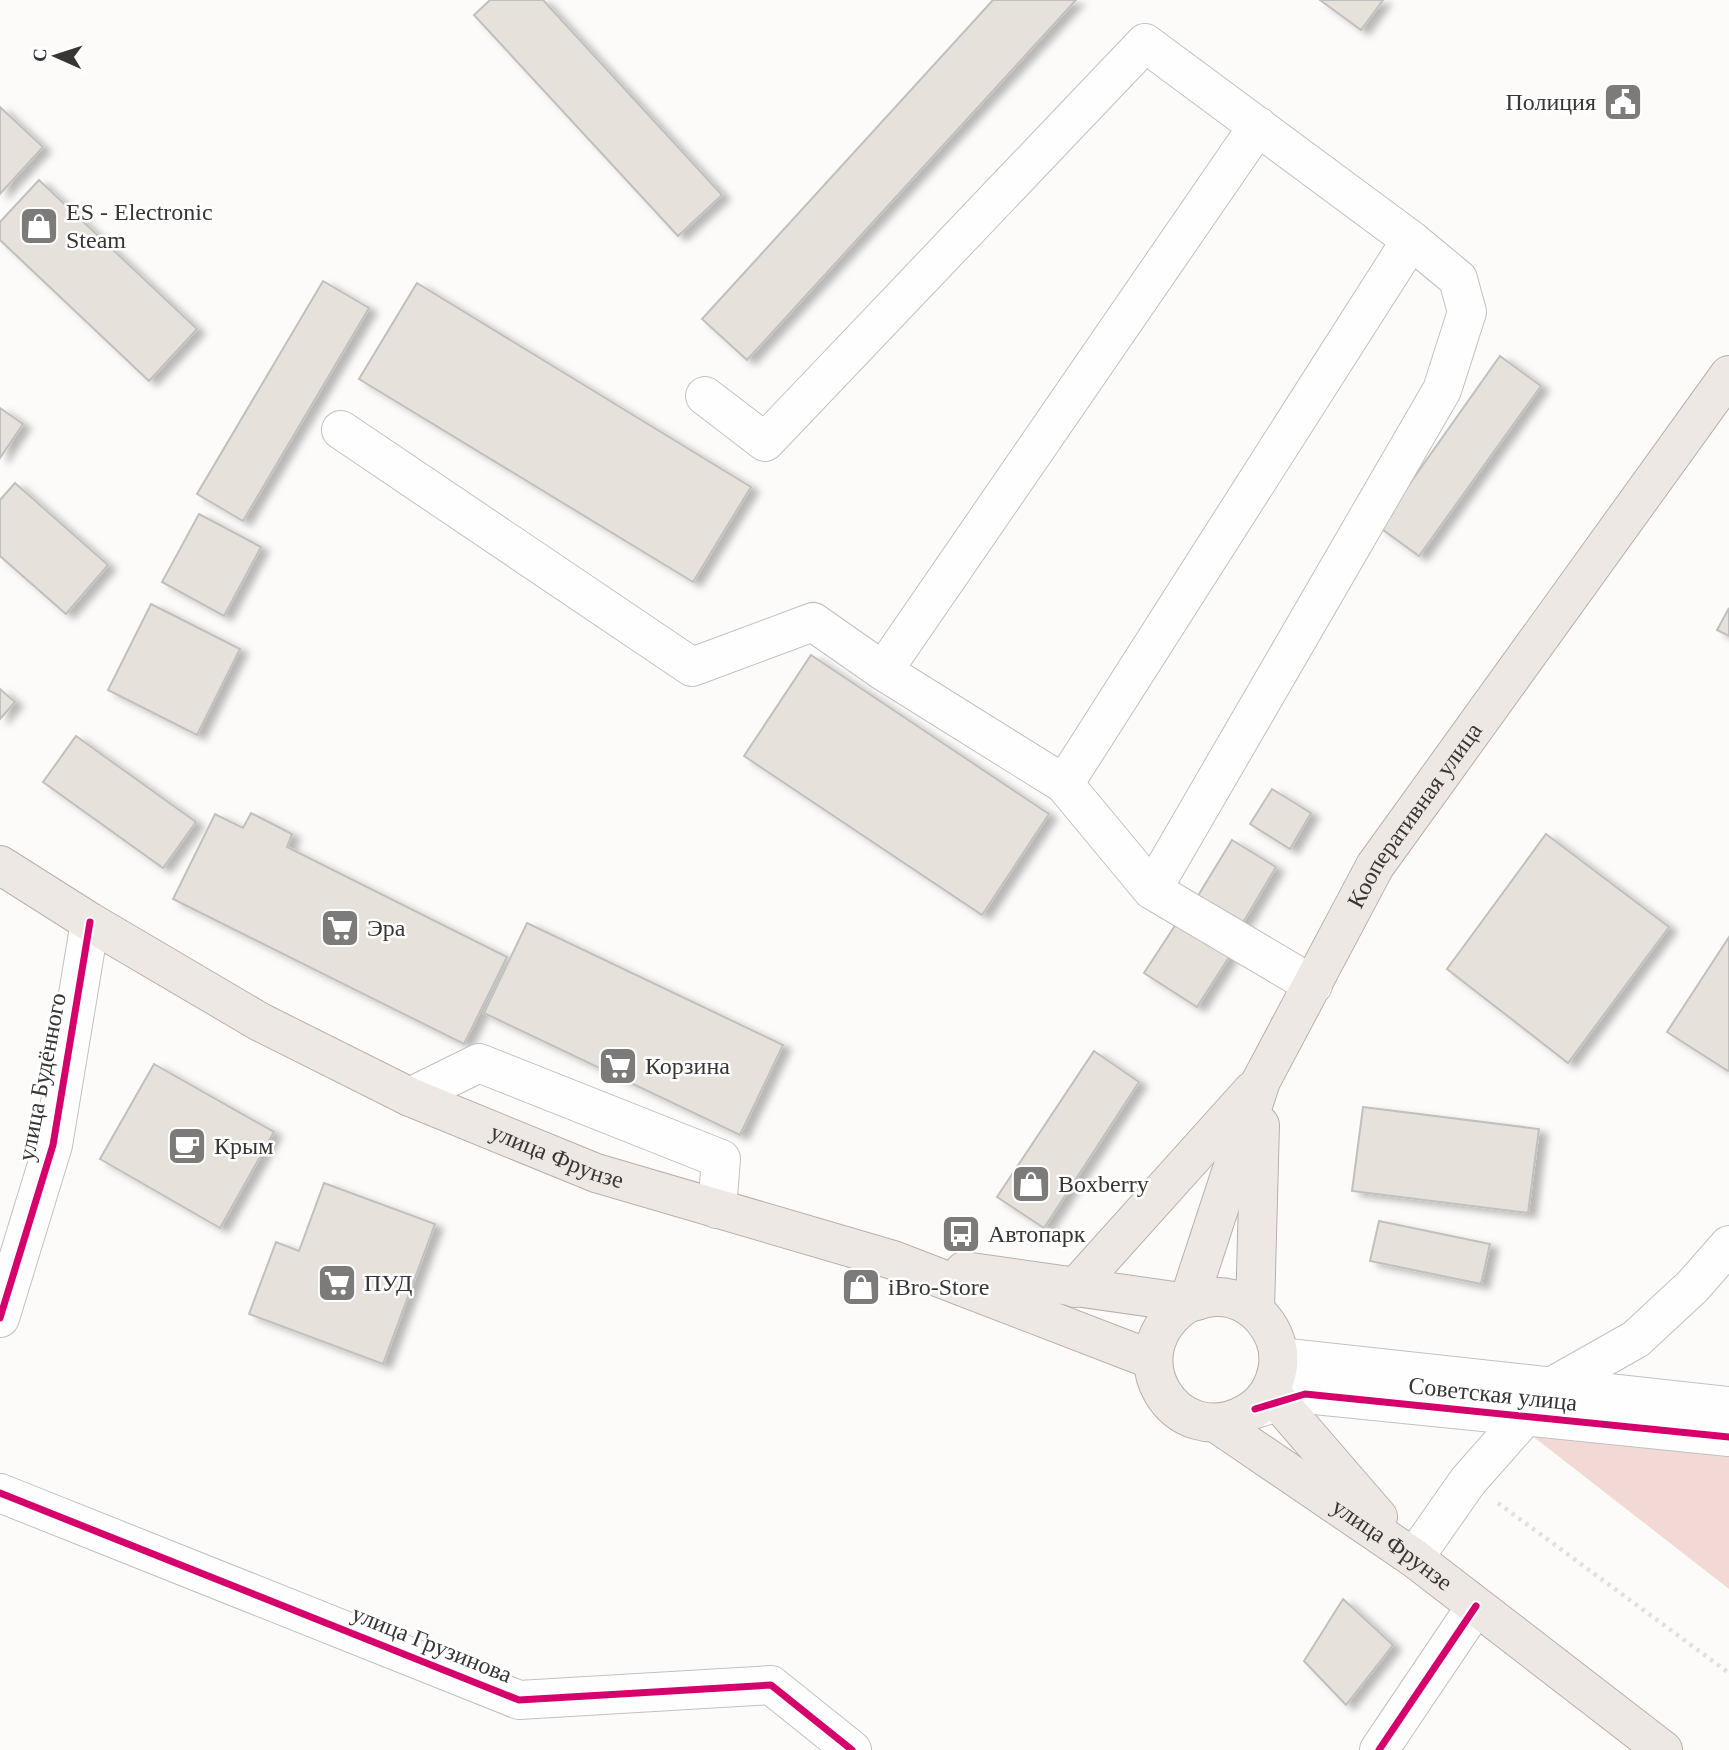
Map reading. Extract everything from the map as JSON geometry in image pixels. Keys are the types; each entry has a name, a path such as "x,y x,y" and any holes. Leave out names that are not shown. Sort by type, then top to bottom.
{"main road":[{"name":"Кооперативная улица","path":"1188,1303 1261,1081 1375,866 1729,375"},
{"name":"улица Фрунзе","path":"0,864 90,922 260,1022 410,1097 596,1173 892,1260 1153,1360"},
{"path":"1075,1288 1261,1081"},
{"path":"1255,1310 1261,1081"},
{"path":"892,1260 1188,1303"},
{"path":"1218,1296 1238,1301 1255,1310 1268,1324 1275,1340 1268,1386 1237,1419 1216,1423 1196,1420 1179,1411 1164,1397 1156,1379 1153,1360 1155,1342 1162,1326 1173,1313 1188,1303 1218,1296"},
{"path":"1268,1386 1414,1558"},
{"name":"улица Фрунзе","path":"1216,1423 1414,1558 1663,1750"}],"street":[{"path":"705,396 765,442 1145,43 1411,240 1458,278 1467,312 1443,390 1152,890"},
{"path":"883,671 1258,127"},
{"path":"1064,784 1411,240"},
{"path":"341,430 692,667 813,622 883,671 1064,784 1152,890 1313,985"},
{"name":"улица Будённого","path":"0,1318 53,1145 90,922"},
{"path":"410,1097 479,1063 721,1159 717,1209"},
{"path":"1414,1558 1468,1481 1550,1387 1636,1339 1693,1286 1729,1245"},
{"path":"1268,1386 1550,1387 1729,1406"},
{"name":"Советская улица","path":"1268,1386 1306,1394 1729,1437"},
{"name":"улица Грузинова","path":"0,1493 519,1700 771,1685 852,1750"},
{"path":"1379,1750 1476,1606"}],"path":[{"path":"1468,1481 1729,1673"}],"shaded area":[{"path":"1508,1417 1729,1448 1729,1589"}],"building":[{"path":"490,0 543,0 722,195 678,236 474,15"},
{"path":"993,0 1076,0 747,360 702,319"},
{"path":"1320,0 1383,0 1361,30"},
{"path":"0,107 43,147 0,194"},
{"path":"39,180 197,329 149,381 0,240 0,222"},
{"path":"323,281 369,308 243,521 197,494"},
{"path":"417,283 751,487 693,582 359,379"},
{"path":"1500,356 1541,386 1419,556 1379,527"},
{"path":"0,408 23,424 0,458"},
{"path":"15,483 108,565 66,614 0,556 0,500"},
{"path":"199,514 261,547 224,616 162,582"},
{"path":"151,604 240,649 197,735 108,690"},
{"path":"1729,608 1729,636 1717,630"},
{"path":"811,655 1049,814 982,915 744,756"},
{"path":"0,689 15,702 0,719"},
{"path":"76,736 196,822 163,868 43,782"},
{"path":"1272,789 1311,813 1290,849 1250,824"},
{"name":"Эра","path":"251,813 292,834 287,847 507,957 464,1044 173,899 215,814 243,828"},
{"path":"1546,834 1669,927 1568,1063 1447,969"},
{"path":"1232,840 1276,867 1238,931 1193,904"},
{"path":"1178,921 1231,954 1197,1007 1144,973"},
{"path":"527,923 783,1045 740,1135 484,1013"},
{"path":"1729,937 1729,1070 1728,1071 1667,1032"},
{"path":"1094,1051 1139,1082 1044,1228 997,1197"},
{"name":"Крым","path":"154,1064 274,1132 220,1228 100,1159"},
{"path":"1363,1107 1539,1129 1528,1213 1352,1191"},
{"name":"ПУД","path":"324,1183 435,1224 383,1364 249,1314 276,1242 299,1251"},
{"path":"1379,1221 1490,1244 1481,1284 1370,1261"},
{"path":"1343,1599 1393,1645 1346,1705 1304,1661"}],"cycle path":[{"path":"0,1318 53,1145 90,922"},
{"path":"1255,1409 1305,1394 1729,1437"},
{"path":"0,1493 519,1700 771,1685 852,1750"},
{"path":"1379,1750 1476,1606"}],"place":[{"name":"Полиция","path":"1623,102"},
{"name":"ES - Electronic Steam","path":"39,226"},
{"name":"Эра","path":"340,928"},
{"name":"Корзина","path":"618,1066"},
{"name":"Крым","path":"187,1146"},
{"name":"Boxberry","path":"1031,1184"},
{"name":"Автопарк","path":"961,1234"},
{"name":"ПУД","path":"337,1283"},
{"name":"iBro-Store","path":"861,1287"}]}
